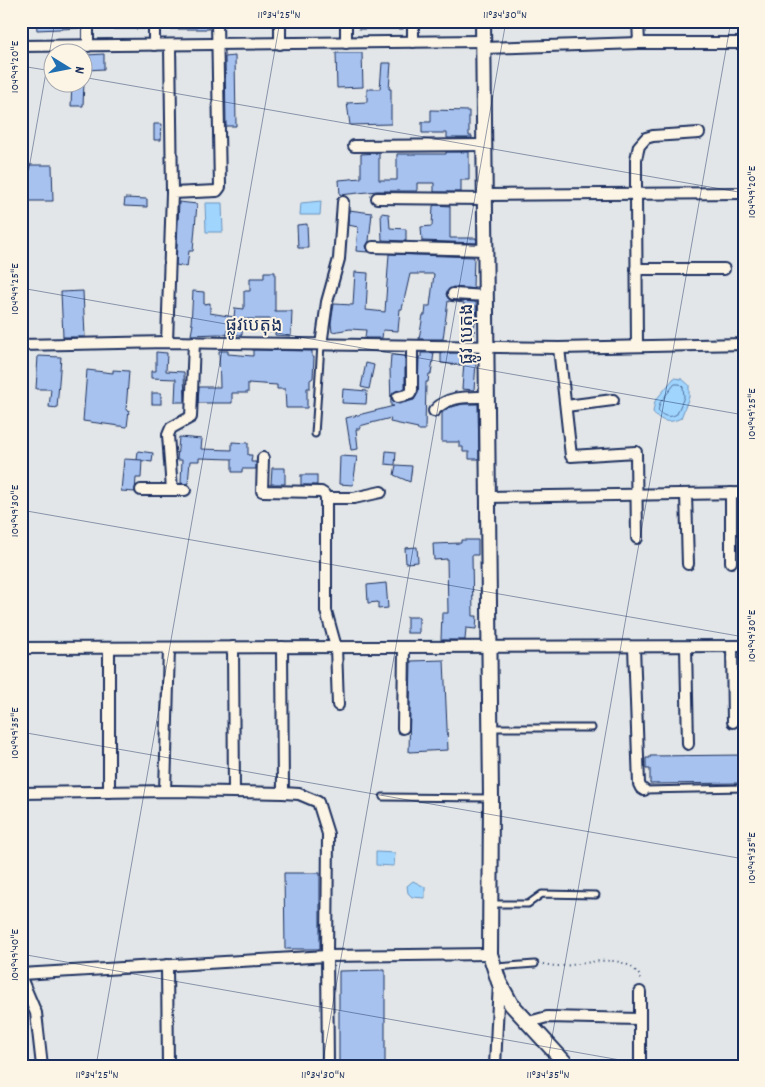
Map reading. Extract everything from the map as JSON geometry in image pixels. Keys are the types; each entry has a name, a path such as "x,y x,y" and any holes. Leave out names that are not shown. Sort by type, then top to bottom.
{"street":[{"path":"88,21 88,42"},
{"path":"154,21 154,45"},
{"path":"172,193 217,191 220,187 217,21"},
{"path":"280,21 280,44"},
{"path":"346,21 346,43"},
{"path":"413,21 414,42"},
{"name":"ផ្លូវ បេតុង","path":"483,21 492,961 499,982 511,1004 568,1066"},
{"path":"638,21 638,43"},
{"path":"21,35 21,46 42,46"},
{"path":"92,46 414,42 483,44 744,43"},
{"path":"167,342 172,193 170,45"},
{"path":"637,346 636,159 639,146 646,138 653,136 699,133"},
{"path":"354,146 485,145"},
{"path":"377,198 744,193"},
{"path":"321,344 327,302 339,259 343,202"},
{"path":"373,246 486,250"},
{"path":"636,269 724,269"},
{"path":"453,294 487,296"},
{"path":"172,490 168,435 171,428 191,417 194,342"},
{"name":"ផ្លូវបេតុង","path":"21,345 194,342 559,348 744,344"},
{"path":"398,397 410,394 412,390 412,346"},
{"path":"559,348 570,456 636,452 637,538"},
{"path":"434,410 440,403 460,397 487,397"},
{"path":"566,406 613,400"},
{"path":"263,458 262,491 321,492 326,498 326,611 336,647 338,705"},
{"path":"141,490 185,490"},
{"path":"326,498 354,498 381,492"},
{"path":"731,493 731,562"},
{"path":"488,497 744,493"},
{"path":"686,494 688,564"},
{"path":"732,646 734,722"},
{"path":"21,648 744,646"},
{"path":"282,647 283,793"},
{"path":"403,728 404,647"},
{"path":"634,647 639,784 640,788 644,790"},
{"path":"686,647 688,744"},
{"path":"109,648 109,792"},
{"path":"165,791 169,648"},
{"path":"234,648 234,792"},
{"path":"21,793 165,791 283,793 299,794 318,802 327,828 328,1066"},
{"path":"42,1066 36,1013 21,976 327,956 492,961"},
{"path":"167,965 168,1066"},
{"path":"495,1066 499,982"},
{"path":"640,992 640,1066"},
{"path":"529,1022 547,1017 640,1019"}],"lane":[{"path":"315,434 321,344"},
{"path":"490,728 592,728"},
{"path":"644,790 744,788"},
{"path":"384,797 491,798"},
{"path":"491,904 528,904 542,894 596,896"},
{"path":"492,961 535,964"}],"path":[{"path":"535,964 560,966 604,960 630,965 640,976 640,992"}],"water":[{"path":"321,201 320,215 300,215 301,203"},
{"path":"205,203 222,203 223,232 206,232"},
{"path":"674,378 682,379 689,385 689,397 681,418 666,421 659,418 653,412 655,401"},
{"path":"376,852 395,853 394,866 376,865"},
{"path":"413,881 425,887 425,898 412,897 408,893 407,886"}],"building":[{"path":"36,21 81,21 81,28 37,30"},
{"path":"100,21 145,21 145,29 100,29"},
{"path":"164,21 209,21 209,29 164,29"},
{"path":"359,21 403,21 403,29 359,29"},
{"path":"336,53 362,53 363,87 337,88"},
{"path":"104,54 104,69 92,70 92,55"},
{"path":"235,56 236,126 226,126 225,57"},
{"path":"382,63 391,63 389,89 391,89 391,124 350,125 347,103 367,102 367,89 380,89"},
{"path":"72,92 84,92 83,106 71,106"},
{"path":"431,110 469,111 469,136 472,136 472,138 447,138 447,133 422,133 422,122 431,122"},
{"path":"154,124 162,124 161,140 154,140"},
{"path":"446,152 469,152 469,180 461,180 461,192 434,192 434,183 417,183 417,191 377,191 340,195 339,180 361,178 361,154 379,153 379,180 397,180 397,154 446,154"},
{"path":"24,165 52,165 53,201 25,201"},
{"path":"125,198 147,199 147,207 124,206"},
{"path":"179,202 197,204 193,251 189,251 187,267 176,265"},
{"path":"433,206 450,206 450,238 476,238 477,243 422,241 421,227 432,226"},
{"path":"349,210 372,213 369,241 366,246 368,252 356,251 358,227 348,225"},
{"path":"381,213 389,214 390,228 406,229 406,241 382,240"},
{"path":"307,224 308,248 298,248 297,225"},
{"path":"389,254 474,257 473,287 477,287 477,289 453,287 446,294 452,301 476,302 477,321 475,321 474,336 463,336 464,303 448,301 443,339 419,339 426,306 430,306 434,274 410,274 402,309 400,309 398,331 383,330 382,338 365,338 366,330 350,329 332,332 331,323 334,304 353,305 355,272 368,273 366,310 385,312"},
{"path":"264,272 275,272 275,311 292,311 291,336 275,335 276,319 243,319 242,335 191,335 193,291 204,292 204,304 210,303 210,313 234,317 235,308 244,309 244,291 250,291 250,278 264,278"},
{"path":"83,291 85,337 63,337 61,292"},
{"path":"253,350 312,351 312,357 314,357 313,378 310,380 310,388 307,388 307,408 286,408 285,389 277,389 277,385 248,383 248,393 232,393 232,403 198,403 199,387 220,387 219,351 228,351 228,354 253,356"},
{"path":"156,352 167,353 166,371 184,372 185,402 175,402 176,379 151,378 151,371 156,371"},
{"path":"421,353 434,353 431,374 429,374 428,382 426,382 425,430 417,430 418,428 390,422 391,418 367,424 360,426 360,429 356,429 358,449 351,450 346,418 394,406 391,406 390,369 391,355 405,356 405,388 396,391 391,396 393,402 399,404 414,400 418,393 419,357 421,357"},
{"path":"441,353 461,353 461,365 441,363"},
{"path":"38,356 61,357 57,408 49,407 51,389 36,389"},
{"path":"464,362 476,363 474,390 462,389"},
{"path":"366,363 374,365 369,389 361,387"},
{"path":"87,370 113,373 113,370 129,371 126,410 129,410 127,427 83,421"},
{"path":"343,389 367,391 366,404 342,403"},
{"path":"152,393 161,393 161,404 152,404"},
{"path":"463,404 478,404 479,459 469,459 469,452 463,452 463,447 459,447 459,442 442,442 442,413 448,408"},
{"path":"179,437 202,439 201,449 232,450 232,442 248,443 248,455 252,455 251,462 256,462 256,469 242,469 242,472 232,472 232,459 199,458 199,461 190,461 188,484 181,483 182,460 177,460"},
{"path":"138,451 153,453 152,462 137,460"},
{"path":"386,451 396,452 395,465 385,464"},
{"path":"340,456 357,457 353,485 339,484"},
{"path":"124,459 142,460 141,478 136,478 135,492 121,491"},
{"path":"396,465 412,466 410,482 394,475"},
{"path":"272,468 285,468 285,484 271,484"},
{"path":"301,475 317,475 317,485 301,485"},
{"path":"461,540 478,540 478,555 472,555 473,616 477,616 476,629 466,628 465,640 441,640 442,613 448,613 447,559 434,560 433,544 461,543"},
{"path":"417,547 418,562 406,563 405,548"},
{"path":"386,583 388,608 378,609 378,602 368,603 367,585"},
{"path":"407,617 419,617 419,633 407,633"},
{"path":"444,660 448,750 409,752 411,661"},
{"path":"744,755 744,783 650,784 650,769 646,769 646,758 650,758 650,756"},
{"path":"284,873 320,873 320,949 285,949"},
{"path":"385,970 385,1066 339,1066 339,971"}]}
